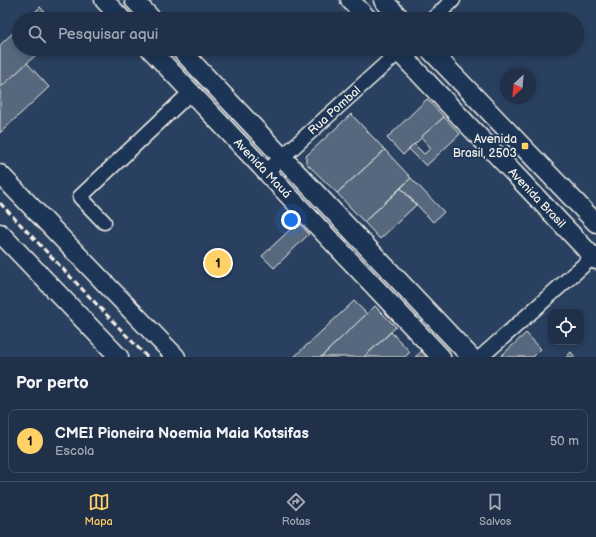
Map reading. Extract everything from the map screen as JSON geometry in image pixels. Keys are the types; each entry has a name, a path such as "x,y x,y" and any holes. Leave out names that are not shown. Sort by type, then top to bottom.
{"main road":[{"path":"104,0 115,12"},
{"path":"134,0 145,12"},
{"path":"350,0 361,12"},
{"path":"383,0 394,12"},
{"name":"Avenida Mauá","path":"157,56 441,357"},
{"name":"Avenida Mauá","path":"187,56 471,357"},
{"name":"Avenida Brasil","path":"405,56 595,256"},
{"name":"Avenida Brasil","path":"436,56 596,223"},
{"path":"0,174 176,357"},
{"path":"0,233 119,357"}],"street":[{"path":"440,12 453,0"},
{"name":"Rua Pombal","path":"266,172 284,158 393,56"},
{"path":"104,222 80,197 191,92"},
{"path":"481,357 595,256"}],"building":[{"path":"40,7 45,12 35,12"},
{"path":"12,34 12,56 35,56 0,89 0,45"},
{"path":"27,63 49,87 0,133 0,88"},
{"path":"427,99 444,117 403,155 387,138"},
{"path":"351,114 385,150 337,193 306,163 306,156"},
{"path":"444,117 460,134 426,166 409,149 414,144 424,154 431,148 421,137"},
{"path":"385,150 411,178 364,222 337,193"},
{"path":"411,178 444,212 433,222 401,188"},
{"path":"401,188 416,205 380,239 364,222"},
{"path":"298,222 309,234 274,268 262,256"},
{"path":"354,301 367,314 321,357 294,357"},
{"path":"375,306 396,327 364,357 321,357"},
{"path":"391,332 410,352 405,357 364,357"},
{"path":"526,333 541,349 533,357 500,357"},
{"path":"422,351 427,357 415,357"},
{"path":"571,352 575,357 566,357"}],"railway":[{"path":"0,203 147,357"}],"place":[{"name":"Avenida Brasil, 2503","path":"525,146"},
{"name":"CMEI Pioneira Noemia Maia Kotsifas","path":"218,263"}]}
